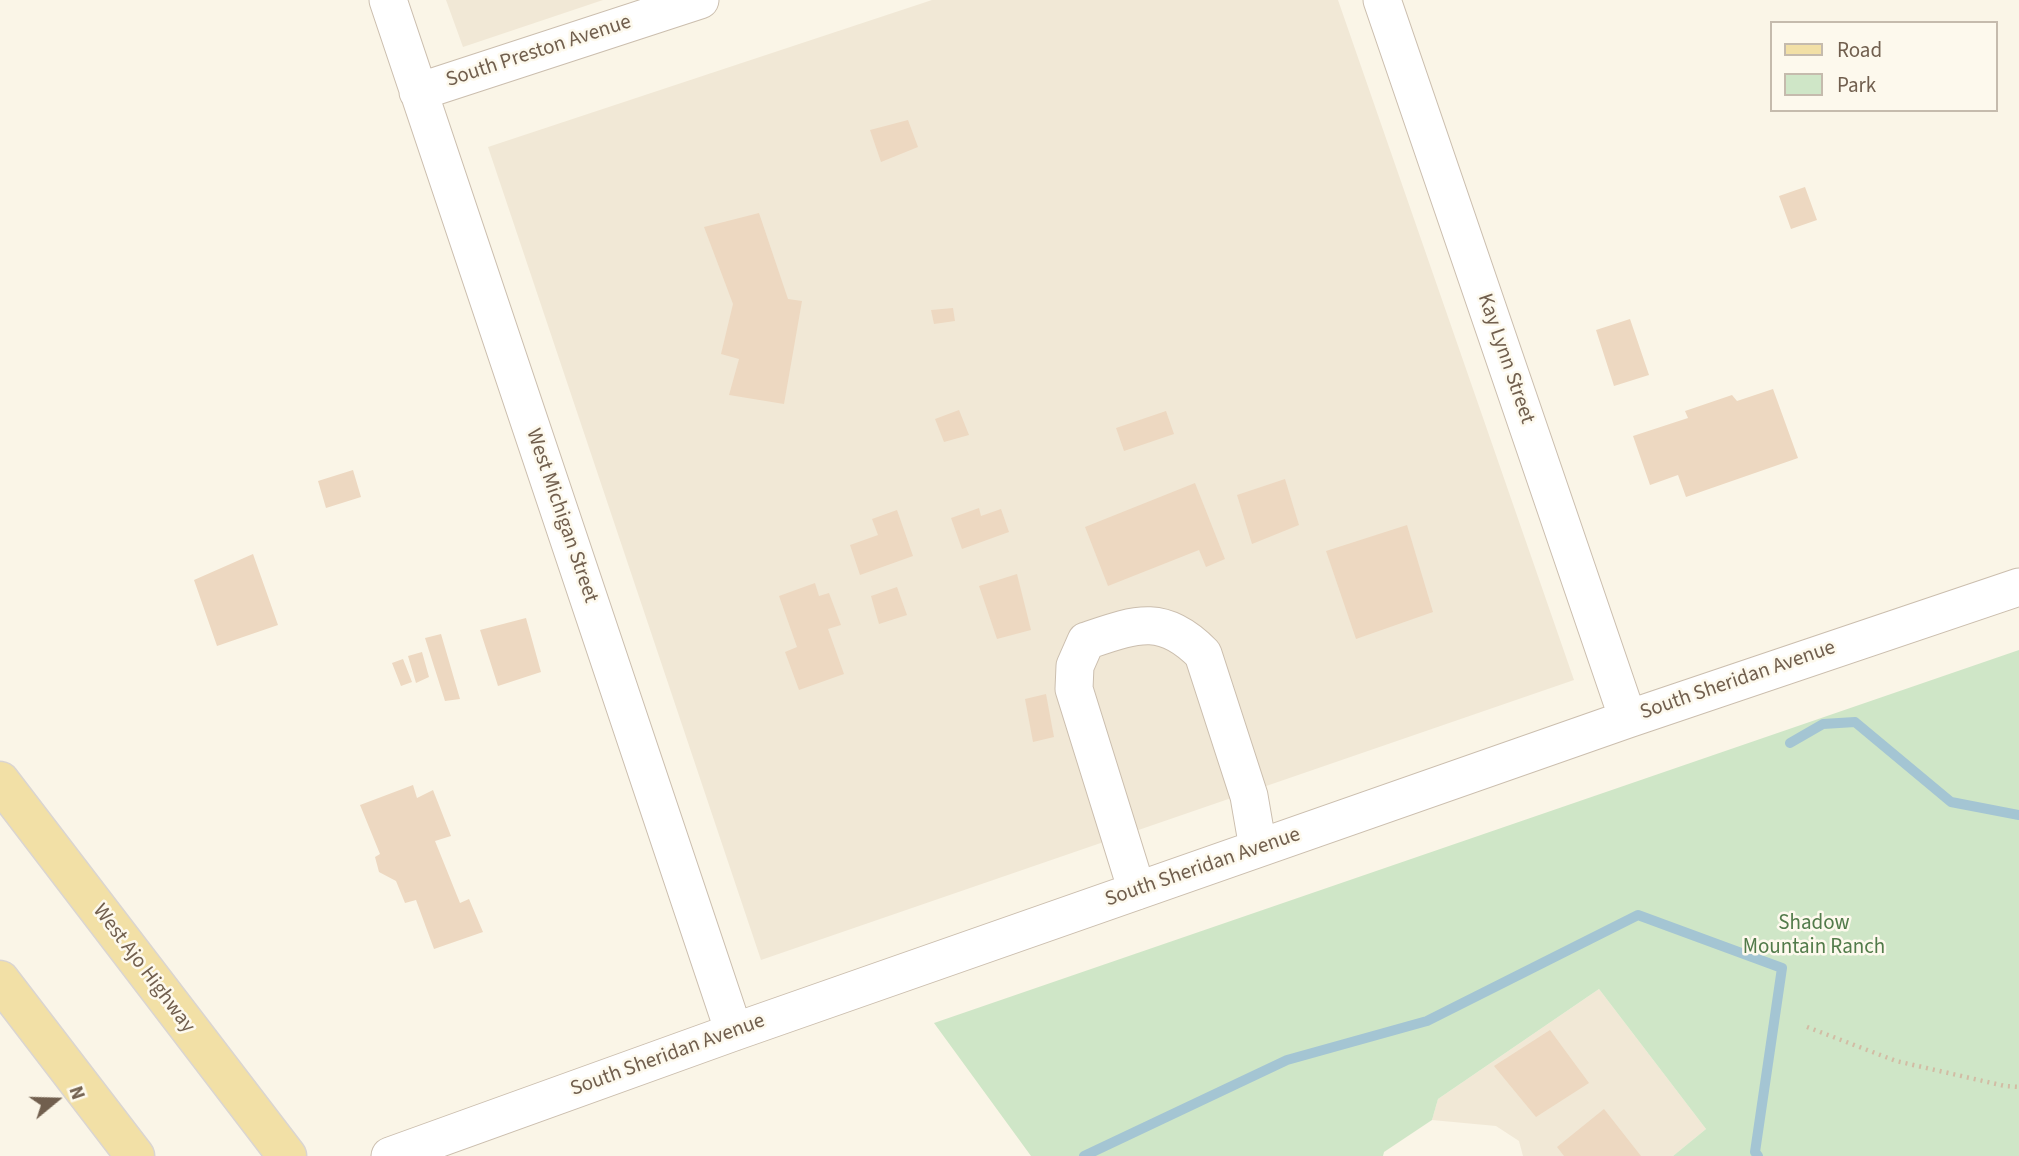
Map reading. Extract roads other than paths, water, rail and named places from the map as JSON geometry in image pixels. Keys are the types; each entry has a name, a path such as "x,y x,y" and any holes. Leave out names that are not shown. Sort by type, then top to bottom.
{"main road":[{"name":"West Ajo Highway","path":"0,781 287,1156"},
{"path":"0,980 135,1156"}],"street":[{"name":"West Michigan Street","path":"388,0 734,1032"},
{"name":"South Preston Avenue","path":"418,92 700,0"},
{"name":"Kay Lynn Street","path":"1382,0 1628,719"},
{"name":"South Sheridan Avenue","path":"390,1156 1258,848 2019,587"},
{"path":"1137,891 1074,689 1075,666 1086,641 1097,637 1118,630 1160,625 1186,637 1203,654 1249,796 1258,848"}],"waterway":[{"path":"1790,743 1823,724 1855,722 1951,802 2019,815"},
{"path":"1084,1156 1287,1060 1427,1021 1638,915 1782,968 1755,1152 1758,1156"}],"park label":[{"name":"Shadow Mountain Ranch","path":"1814,936"}]}
